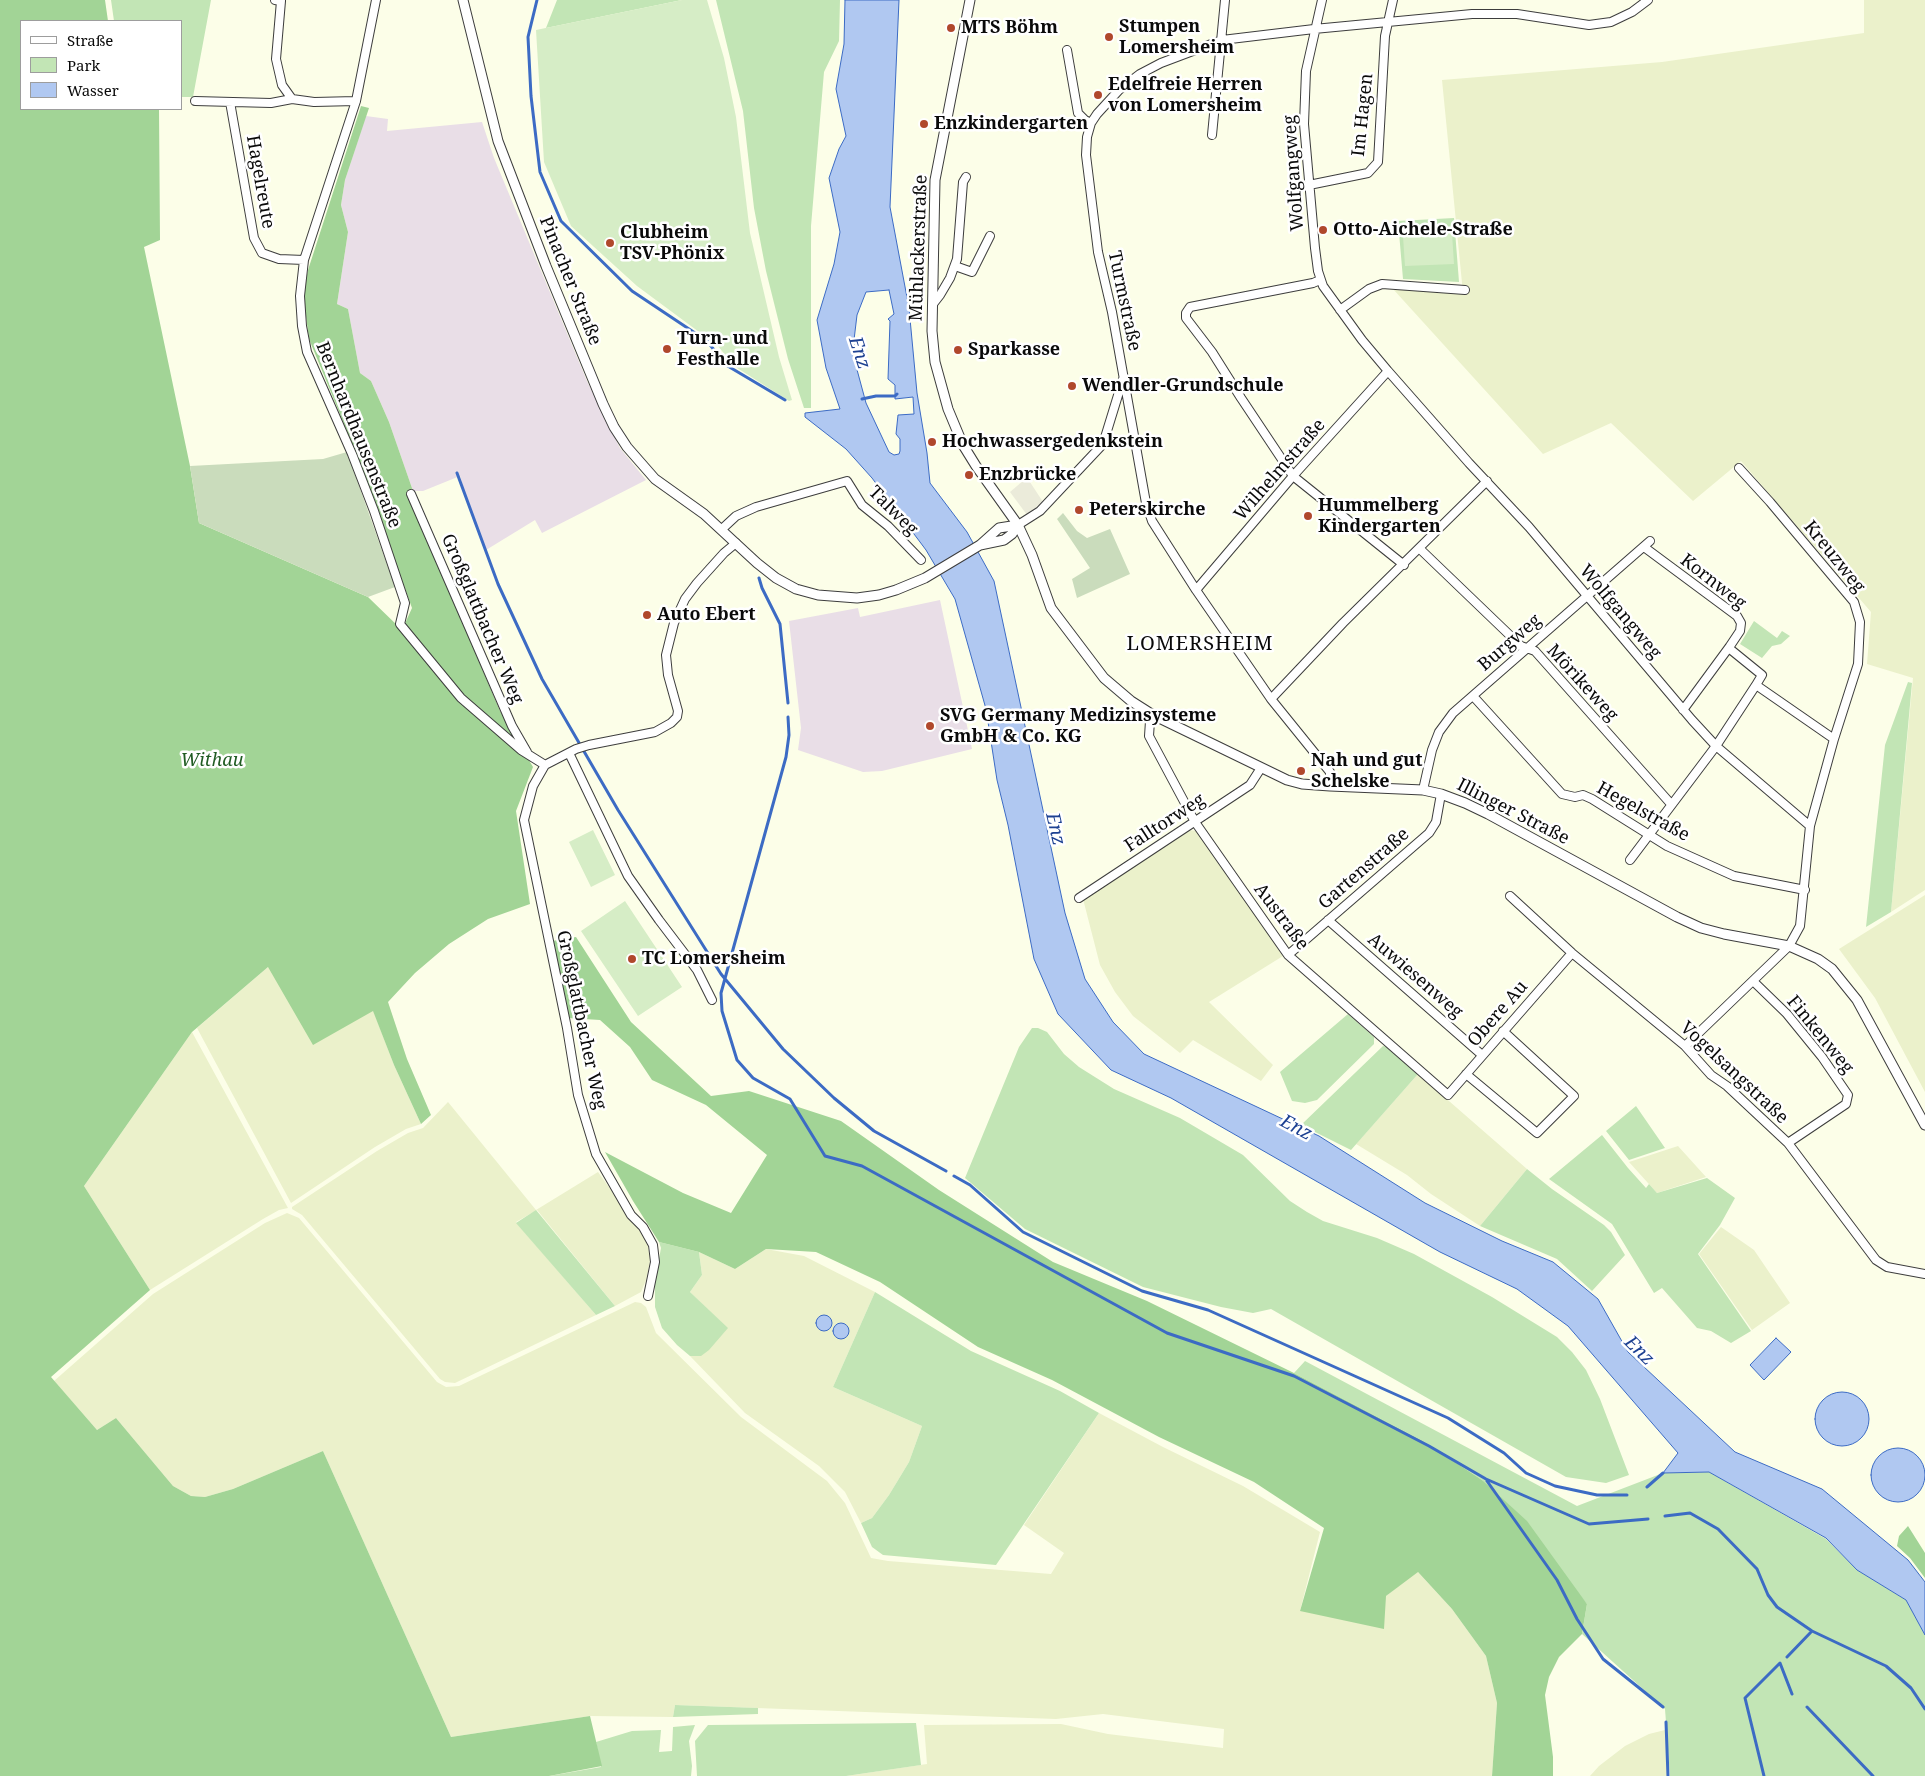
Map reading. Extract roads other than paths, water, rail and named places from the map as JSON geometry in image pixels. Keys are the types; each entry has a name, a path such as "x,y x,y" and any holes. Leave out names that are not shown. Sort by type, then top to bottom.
{"street":[{"path":"275,0 281,1 276,59 282,85 292,99"},
{"name":"Bernhardhausenstraße","path":"376,0 356,100 304,260 300,296 302,326 307,352 352,454 374,511 405,603 400,624 460,698 528,755 545,765"},
{"name":"Pinacher Straße","path":"462,0 498,141 546,266 603,404 627,447 655,479 704,514 776,578 796,589 818,595 857,598 896,590 925,578 992,538 998,528 1018,525"},
{"name":"Mühlackerstraße","path":"948,409 934,358 934,180 970,0"},
{"path":"1212,135 1225,0"},
{"name":"Wolfgangweg","path":"1322,0 1306,71 1304,95 1304,124 1314,248 1320,280 1340,310 1388,371 1529,527 1716,746 1810,826"},
{"name":"Im Hagen","path":"1309,185 1368,173 1378,162 1387,22 1393,0"},
{"name":"Turmstraße","path":"1330,786 1330,772 1271,700 1196,590 1152,520 1146,503 1112,312 1094,228 1086,155 1086,137 1091,123 1096,114 1119,90 1140,74 1161,62 1222,40 1314,29 1498,13 1589,25 1611,22 1632,12 1648,0"},
{"path":"1067,50 1078,113 1084,120 1091,123"},
{"path":"195,101 271,103 292,99 314,102 356,100"},
{"name":"Hagelreute","path":"230,102 254,238 262,253 279,259 304,260"},
{"path":"933,304 940,295 957,259 963,182 966,177"},
{"path":"955,266 972,272 990,236"},
{"path":"1320,280 1313,283 1190,306 1186,313 1186,318 1212,352 1293,476 1404,564"},
{"path":"1340,310 1369,289 1382,284 1465,290"},
{"name":"Wilhelmstraße","path":"1196,590 1293,476 1388,371"},
{"path":"1018,525 1030,519 1044,506 1103,444 1124,378"},
{"name":"Illinger Straße","path":"948,409 963,445 1018,525 1032,555 1051,608 1104,678 1130,700 1153,714 1261,768 1294,782 1330,786 1423,790 1441,794 1465,803 1677,917 1702,928 1724,934 1789,946 1818,959 1832,969 1857,1000 1925,1125"},
{"name":"Kreuzweg","path":"1739,468 1854,602 1860,622 1858,664 1810,826"},
{"name":"Talweg","path":"722,529 736,516 756,507 847,481 862,505 888,526 921,560"},
{"path":"1271,700 1343,623 1487,482"},
{"name":"Großglattbacher Weg","path":"411,494 512,726 528,755"},
{"path":"545,765 589,745 655,732 672,723 677,717 678,711 668,675 666,655 674,622 685,599 697,583 724,553 736,543"},
{"name":"Burgweg","path":"1423,790 1432,750 1439,732 1453,713 1647,544"},
{"name":"Kornweg","path":"1647,544 1737,616 1741,623 1740,631 1684,710"},
{"name":"Mörikeweg","path":"1420,549 1521,646 1535,651 1672,804"},
{"path":"1630,860 1716,746 1762,675 1730,649 1730,646"},
{"path":"1756,685 1834,740"},
{"name":"Hegelstraße","path":"1473,696 1562,794 1575,797 1583,795 1592,799 1648,835 1734,876 1805,890"},
{"name":"Austraße","path":"1153,714 1150,721 1149,736 1195,822 1288,954 1448,1096"},
{"path":"573,751 576,768 628,876 697,970 712,1000"},
{"name":"Großglattbacher Weg","path":"545,765 533,786 524,820 567,1028 578,1095 596,1154 631,1214 643,1227 653,1245 655,1262 648,1296"},
{"name":"Falltorweg","path":"1079,898 1250,785 1261,768"},
{"name":"Gartenstraße","path":"1288,954 1429,833 1436,822 1441,794"},
{"path":"1685,1046 1789,946 1800,926 1810,826"},
{"name":"Vogelsangstraße","path":"1510,896 1572,953 1685,1046 1711,1075 1727,1086 1788,1143 1876,1260 1887,1267 1925,1274"},
{"name":"Auwiesenweg","path":"1328,920 1482,1055"},
{"name":"Obere Au","path":"1448,1096 1572,953"},
{"name":"Finkenweg","path":"1753,981 1786,1014 1822,1057 1848,1095 1846,1104 1788,1143"},
{"path":"1466,1074 1536,1133 1574,1096 1503,1031"}],"water":[{"name":"Enz","path":"845,0 899,0 890,207 909,308 917,393 930,483 967,532 994,581 1065,913 1085,979 1113,1022 1144,1054 1319,1136 1425,1203 1502,1241 1553,1262 1598,1299 1628,1352 1735,1452 1822,1489 1908,1560 1925,1582 1925,1635 1906,1600 1857,1570 1826,1538 1709,1472 1663,1473 1678,1453 1568,1326 1517,1289 1440,1252 1171,1098 1111,1070 1058,1014 1034,959 1008,825 997,780 986,709 955,599 926,550 872,478 846,449 805,417 805,413 840,409 826,368 817,320 834,264 840,232 829,178 839,149 846,136 836,89 844,44","holes":["889,290 894,314 888,319 890,321 888,379 895,385 895,399 913,397 914,414 898,415 896,434 900,439 900,451 899,454 894,455 889,452 866,403 856,366 854,340 857,315 866,292"]},
{"path":"824,1315 832,1323 824,1331 816,1323"},
{"path":"841,1323 849,1331 841,1339 833,1331"},
{"path":"1776,1338 1791,1352 1764,1380 1750,1365"},
{"path":"1837,1392 1847,1392 1857,1396 1865,1404 1869,1419 1865,1434 1857,1442 1847,1446 1837,1446 1827,1442 1819,1434 1815,1424 1815,1414 1819,1404 1827,1396"},
{"path":"1893,1448 1903,1448 1913,1452 1921,1460 1925,1475 1921,1490 1913,1498 1903,1502 1893,1502 1883,1498 1875,1490 1871,1480 1871,1470 1875,1460 1883,1452"}],"waterway":[{"path":"537,0 528,37 531,96 540,172 561,221 632,291 707,341 726,365 785,400"},
{"path":"862,399 876,396 895,396 897,394"},
{"path":"457,473 498,584 542,679 618,810 721,974 783,1049 834,1098 874,1131 946,1171"},
{"path":"759,578 780,624 788,703"},
{"path":"788,717 789,735 786,757 721,993 722,1011 737,1060 753,1078 790,1099 825,1156 862,1166 1167,1333 1294,1376 1429,1446 1486,1479 1589,1524 1648,1519"},
{"path":"954,1176 970,1185 1023,1232 1142,1291 1208,1310 1448,1418 1504,1453 1526,1473 1555,1486 1597,1495 1627,1495"},
{"path":"1647,1487 1663,1473"},
{"path":"1487,1481 1557,1580 1577,1619 1603,1659 1663,1707"},
{"path":"1665,1516 1690,1513 1718,1529 1757,1569 1768,1595 1777,1607 1812,1631 1886,1666 1911,1688 1925,1709"},
{"path":"1787,1657 1812,1631"},
{"path":"1764,1776 1745,1698 1780,1663 1792,1694"},
{"path":"1807,1707 1873,1776"},
{"path":"1666,1722 1668,1776"}],"place":[{"name":"MTS Böhm","path":"951,28"},
{"name":"Stumpen Lomersheim","path":"1109,37"},
{"name":"Edelfreie Herren von Lomersheim","path":"1098,95"},
{"name":"Enzkindergarten","path":"924,124"},
{"name":"Otto-Aichele-Straße","path":"1323,230"},
{"name":"Clubheim TSV-Phönix","path":"610,243"},
{"name":"Turn- und Festhalle","path":"667,349"},
{"name":"Sparkasse","path":"958,350"},
{"name":"Wendler-Grundschule","path":"1072,386"},
{"name":"Hochwassergedenkstein","path":"932,442"},
{"name":"Enzbrücke","path":"969,475"},
{"name":"Peterskirche","path":"1079,510"},
{"name":"Hummelberg Kindergarten","path":"1308,516"},
{"name":"Auto Ebert","path":"647,615"},
{"name":"SVG Germany Medizinsysteme GmbH & Co. KG","path":"930,726"},
{"name":"Nah und gut Schelske","path":"1301,771"},
{"name":"TC Lomersheim","path":"632,959"}],"district":[{"name":"LOMERSHEIM","path":"1200,644"}],"park label":[{"name":"Withau","path":"212,761"}]}
